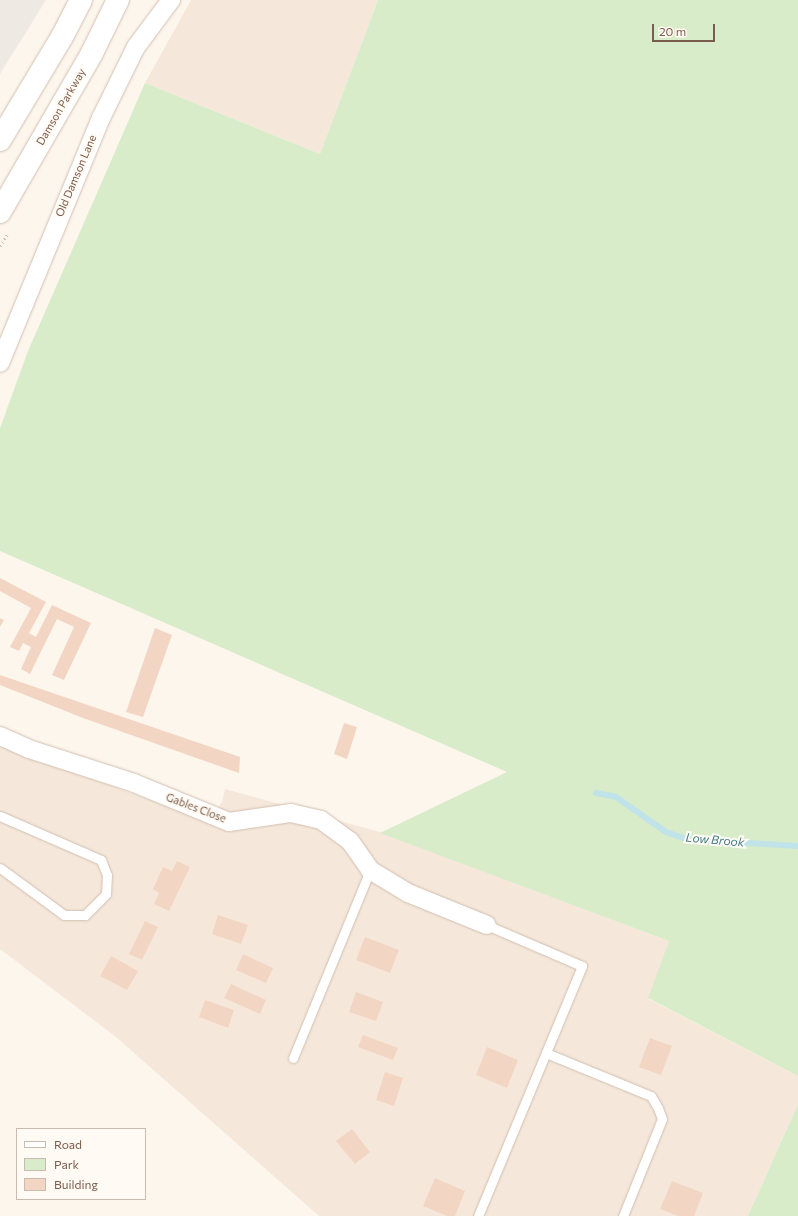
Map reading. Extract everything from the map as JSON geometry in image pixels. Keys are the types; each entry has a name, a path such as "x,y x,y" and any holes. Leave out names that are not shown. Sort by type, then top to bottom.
{"street":[{"path":"0,140 62,37 81,0"},
{"name":"Damson Parkway","path":"0,212 92,53 118,0"},
{"name":"Old Damson Lane","path":"0,363 101,118 136,46 171,0"},
{"name":"Gables Close","path":"0,736 29,749 134,784 229,822 291,812 321,820 350,841 370,870 408,893 487,925"}],"lane":[{"path":"0,816 101,860 107,875 106,894 85,915 64,915 0,868"},
{"path":"293,1058 370,870"},
{"path":"478,1216 582,966 487,925"},
{"path":"546,1053 651,1096 658,1108 662,1118 623,1216"}],"shaded area":[{"path":"0,0 46,0 0,74"},
{"path":"191,0 378,0 320,154 145,83"},
{"path":"0,745 210,822 222,802 225,789 380,832 669,941 649,999 798,1076 798,1104 748,1216 319,1216 116,1037 0,949"}],"green space":[{"path":"378,0 798,0 798,1076 648,998 669,941 380,833 507,772 0,551 0,428 28,351 145,83 320,154"},
{"path":"798,1104 798,1216 748,1216"}],"building":[{"path":"0,578 46,602 29,633 36,637 52,605 91,623 64,680 52,675 74,627 57,619 30,674 21,669 31,647 23,643 19,651 10,647 31,608 0,591"},
{"path":"0,618 4,620 0,627"},
{"path":"155,628 172,635 143,717 126,712"},
{"path":"0,675 240,757 239,773 83,718 0,685"},
{"path":"344,723 357,727 347,759 334,754"},
{"path":"177,861 190,867 169,911 154,904 159,893 153,889 163,867 172,871"},
{"path":"218,915 248,925 241,944 212,934"},
{"path":"145,921 158,927 142,960 129,954"},
{"path":"365,937 399,950 390,973 356,960"},
{"path":"243,954 273,968 266,983 236,970"},
{"path":"111,956 138,971 127,990 100,976"},
{"path":"231,984 266,1000 260,1014 224,998"},
{"path":"356,992 383,1002 376,1021 349,1012"},
{"path":"205,1000 234,1010 228,1028 199,1017"},
{"path":"363,1035 398,1048 393,1060 358,1047"},
{"path":"650,1038 672,1046 661,1075 639,1067"},
{"path":"487,1047 518,1060 507,1088 476,1075"},
{"path":"385,1072 403,1078 394,1106 376,1100"},
{"path":"352,1129 370,1152 355,1164 336,1141"},
{"path":"435,1178 465,1191 455,1216 447,1216 423,1206"},
{"path":"672,1181 703,1193 694,1216 678,1216 660,1209"}],"waterway":[{"name":"Low Brook","path":"596,793 616,797 666,832 686,839 798,846"}]}
